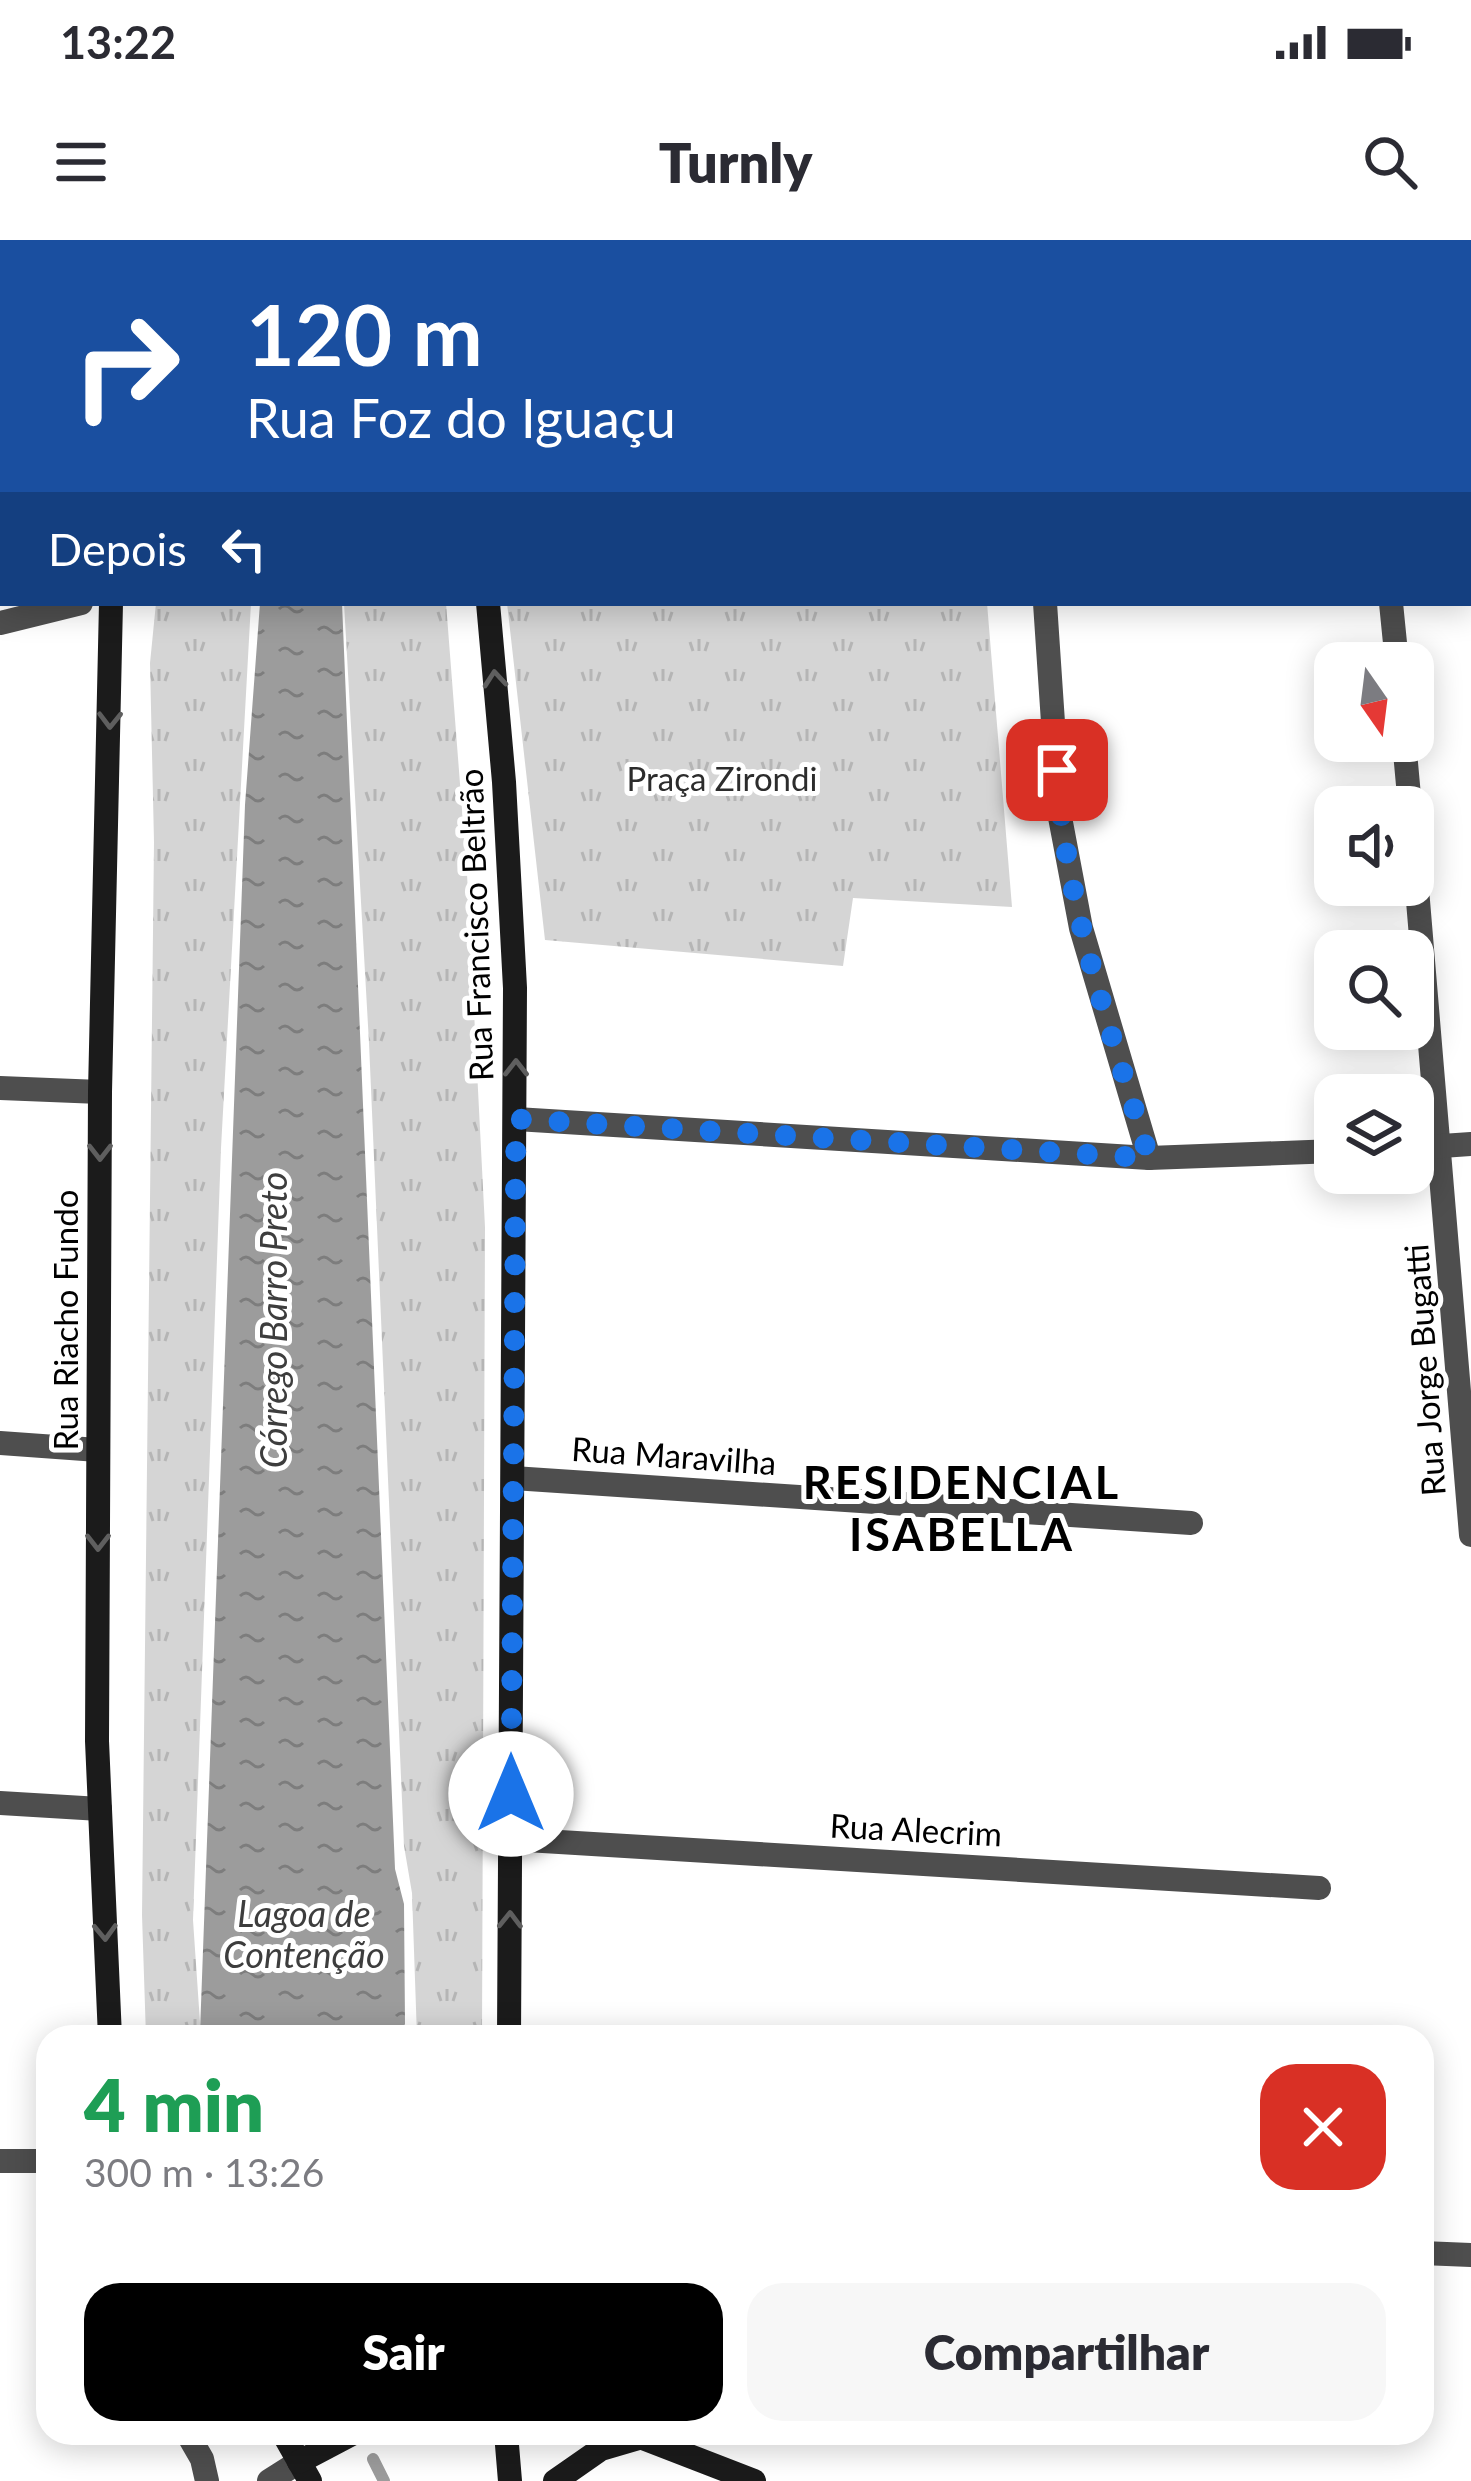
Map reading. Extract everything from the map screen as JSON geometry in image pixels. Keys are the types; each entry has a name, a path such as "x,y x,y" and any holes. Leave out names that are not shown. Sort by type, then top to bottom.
{"main road":[{"name":"Rua Riacho Fundo","path":"109,2025 100,1809 98,1450 111,606"},
{"name":"Rua Francisco Beltrão","path":"488,606 513,942 516,1119 509,2025"},
{"path":"304,2471 338,2445"},
{"path":"507,2445 511,2481"},
{"path":"555,2481 611,2445"},
{"path":"662,2445 754,2481"}],"street":[{"path":"0,623 69,606"},
{"path":"1045,606 1059,812 1081,928 1149,1158"},
{"path":"1391,606 1395,642"},
{"name":"Rua Jorge Bugatti","path":"1419,906 1471,1534"},
{"path":"0,1088 100,1092"},
{"path":"516,1119 1149,1158 1314,1152"},
{"path":"1434,1147 1471,1144"},
{"path":"0,1443 98,1450"},
{"name":"Rua Maravilha","path":"513,1478 1191,1523"},
{"path":"0,1803 100,1809"},
{"name":"Rua Alecrim","path":"511,1839 1318,1888"},
{"path":"0,2161 36,2161"},
{"path":"1434,2253 1471,2255"},
{"path":"194,2445 207,2481"},
{"path":"269,2481 304,2471"}],"green space":[{"path":"156,606 251,606 221,1148 193,1920 200,2025 146,2025 142,1915 154,842 150,663"},
{"path":"344,606 446,606 467,874 485,1227 482,2025 417,2025 412,1893 404,1846 369,1043"},
{"name":"Praça Zirondi","path":"507,606 987,606 1012,907 853,898 843,966 545,940"}],"water":[{"name":"Lagoa de Contenção","path":"260,606 342,606 395,1869 404,1904 404,2025 200,2025 245,805"}],"waterway":[{"name":"Córrego Barro Preto","path":"373,2459 384,2481"}],"district":[{"name":"RESIDENCIAL ISABELLA","path":"962,1509"}],"route":[{"path":"511,1794 516,1119 1149,1158 1081,928 1059,812 1057,770"}]}
